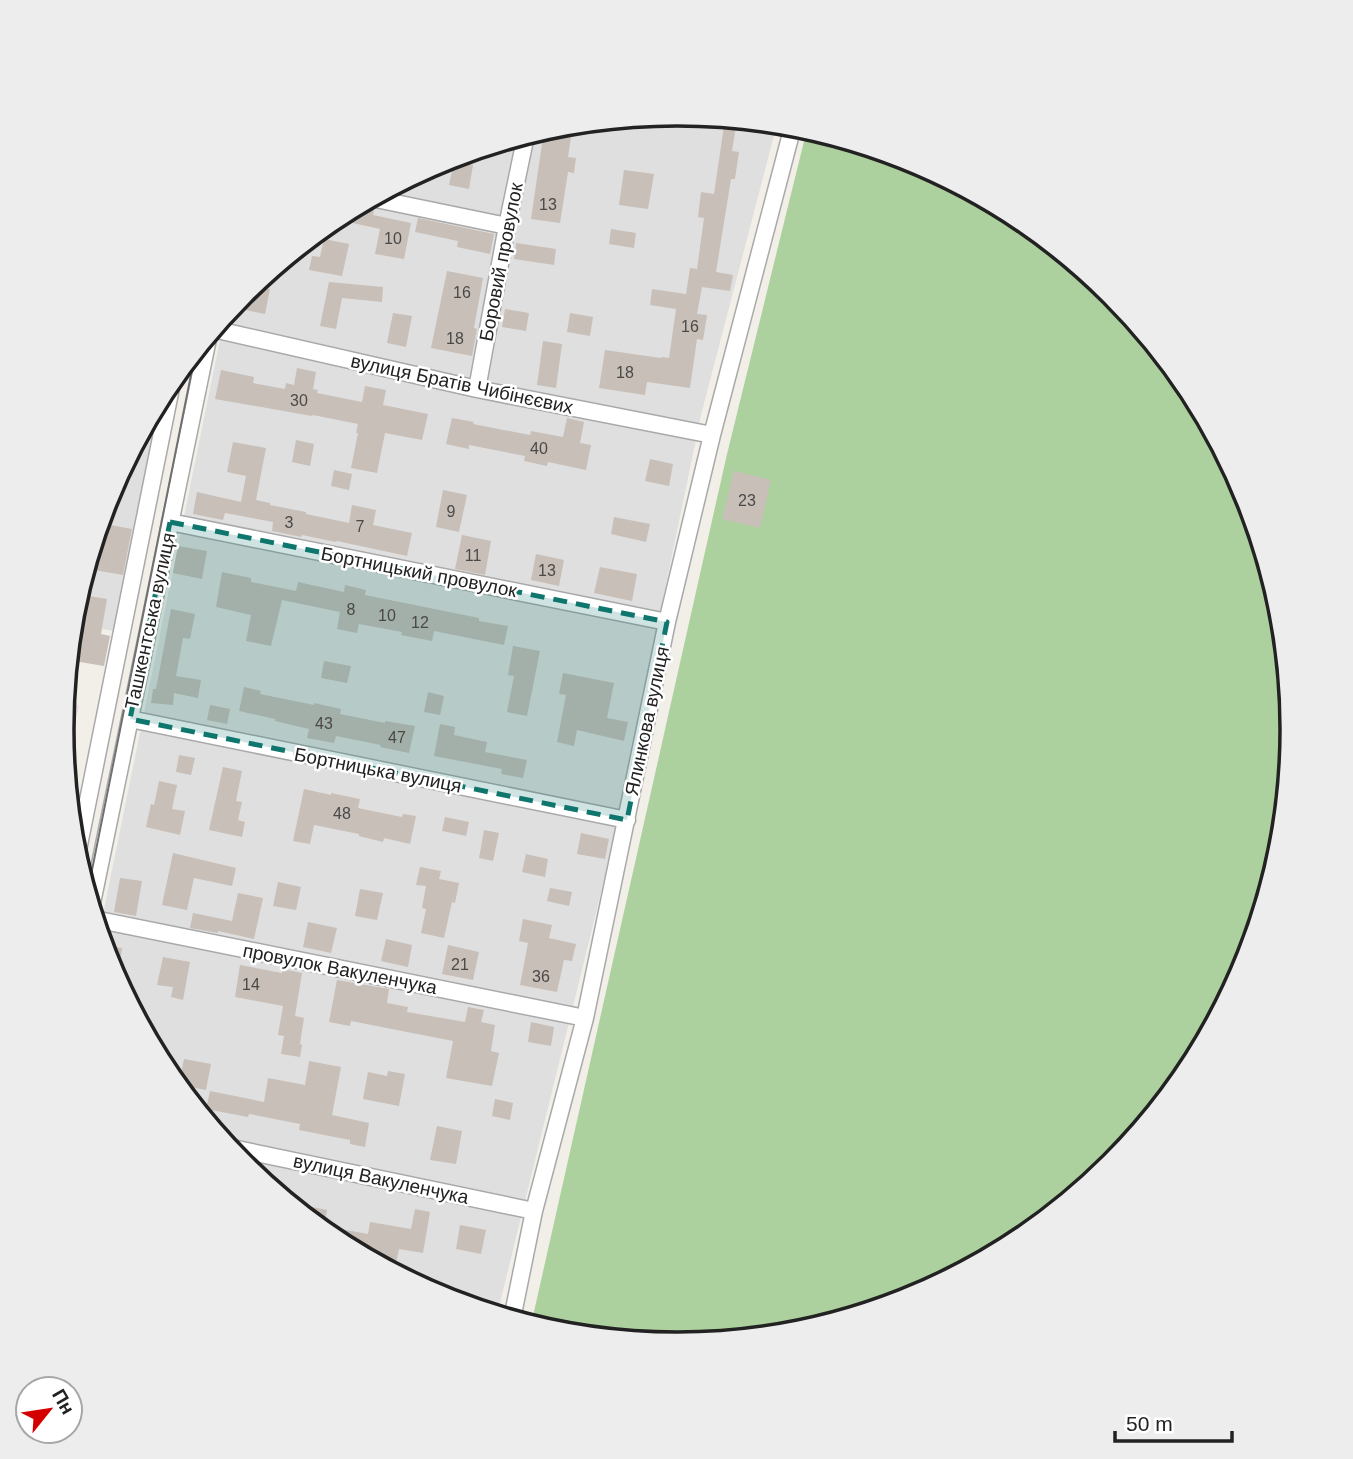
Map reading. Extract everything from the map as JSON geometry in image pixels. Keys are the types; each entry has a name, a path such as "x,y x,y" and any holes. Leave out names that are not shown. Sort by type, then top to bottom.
{"street":[{"name":"Ялинкова вулиця","path":"514,1310 534,1211 585,1018 667,622 712,435 790,137"},
{"name":"Боровий провулок","path":"477,389 524,146"},
{"path":"386,201 507,226"},
{"name":"вулиця Братів Чибінєєвих","path":"224,331 477,389 712,435"},
{"name":"Ташкентська вулиця","path":"95,889 205,354"},
{"name":"Ташкентська вулиця","path":"82,829 167,407"},
{"name":"Бортницький провулок","path":"170,522 667,622"},
{"name":"Бортницька вулиця","path":"130,719 627,820"},
{"name":"провулок Вакуленчука","path":"105,921 585,1018"},
{"name":"вулиця Вакуленчука","path":"245,1151 534,1211"}],"highlighted area":[{"path":"170,522 667,622 627,820 130,719"}],"shaded area":[{"path":"676,126 774,135 701,415 609,860 499,1305 446,1287 375,1252 309,1208 250,1156 198,1097 154,1031 119,960 103,914 223,332 279,276 341,228 375,207 446,172 520,147 598,132"},
{"path":"156,425 115,631 83,627 85,612 94,573 119,499"},
{"path":"75,704 79,705 74,728"}],"green space":[{"path":"804,140 833,147 907,172 978,207 1044,251 1103,303 1155,362 1199,428 1234,499 1259,573 1268,612 1278,690 1278,769 1268,847 1259,886 1234,960 1199,1031 1178,1065 1155,1097 1103,1156 1044,1208 1012,1231 978,1252 907,1287 833,1312 794,1321 716,1331 676,1332 637,1331 559,1321 533,1315 727,454"}],"building":[{"path":"724,129 735,130 732,151 739,152 735,179 731,179 716,272 733,275 730,291 702,287 697,314 707,315 703,340 697,339 690,388 647,382 645,395 599,388 605,350 669,358 676,309 650,305 652,289 686,294 690,268 697,269 704,218 698,217 701,192 714,194"},
{"path":"571,136 568,157 576,158 574,173 568,172 560,223 531,219 542,142"},
{"path":"473,165 469,189 449,185 452,170"},
{"path":"624,170 654,174 648,209 619,205"},
{"path":"373,209 373,215 411,223 404,259 375,254 380,229 353,223"},
{"path":"418,218 494,234 490,254 457,247 458,241 415,232"},
{"path":"611,229 636,233 634,248 609,244"},
{"path":"325,239 349,244 342,276 309,270 312,256 320,257"},
{"path":"516,243 556,249 554,265 514,259"},
{"path":"447,271 483,278 472,356 431,348"},
{"path":"329,282 383,287 382,302 342,298 336,329 320,326"},
{"path":"266,288 270,289 265,314 244,310"},
{"path":"505,309 529,313 526,331 502,327"},
{"path":"393,313 412,316 406,347 387,343"},
{"path":"570,313 593,317 590,336 567,332"},
{"path":"543,341 562,344 556,388 537,385"},
{"path":"297,368 316,372 313,389 318,390 317,393 362,402 365,386 386,390 383,405 428,414 422,440 385,433 377,473 351,468 358,424 215,399 221,370 254,377 253,383 285,389 286,383 294,385"},
{"path":"452,418 530,435 531,431 563,437 567,418 584,422 580,443 591,445 586,470 548,462 547,466 524,461 525,456 469,445 469,449 446,444"},
{"path":"296,440 314,444 310,466 292,462"},
{"path":"233,442 266,448 256,500 349,523 352,505 376,510 373,525 412,533 407,556 272,531 273,522 225,513 223,520 193,514 197,492 241,502 246,476 227,472"},
{"path":"650,459 673,464 669,486 645,481"},
{"path":"334,470 352,474 349,490 331,486"},
{"path":"734,471 771,480 760,528 722,519"},
{"path":"443,490 467,495 459,532 436,527"},
{"path":"614,517 650,524 646,542 611,534"},
{"path":"110,525 132,529 123,575 95,570"},
{"path":"462,535 491,541 485,575 455,569"},
{"path":"178,546 207,551 202,579 173,573"},
{"path":"536,554 564,560 559,586 531,580"},
{"path":"600,567 637,574 632,601 594,593"},
{"path":"222,572 251,578 251,582 296,591 298,582 344,592 345,585 366,590 365,595 479,618 479,621 508,626 504,645 434,631 432,641 359,624 357,633 337,629 340,612 282,600 271,646 246,641 251,615 216,607"},
{"path":"91,588 89,596 107,599 101,634 110,636 104,666 78,662 85,612"},
{"path":"171,609 195,614 190,639 183,638 176,676 201,680 198,698 174,693 173,705 151,703 153,689 156,689"},
{"path":"513,646 540,651 527,716 507,712 514,676 508,675"},
{"path":"324,661 351,666 347,683 321,678"},
{"path":"563,673 614,683 607,718 628,722 624,741 577,730 574,746 557,742 566,695 559,694"},
{"path":"244,687 261,691 260,694 341,709 340,714 415,726 409,753 336,736 334,743 307,738 309,729 239,711"},
{"path":"428,692 444,696 440,715 424,712"},
{"path":"210,705 230,709 227,724 207,720"},
{"path":"440,724 455,727 454,735 487,742 485,752 527,760 523,778 501,774 502,769 434,756"},
{"path":"179,755 195,758 191,775 176,772"},
{"path":"223,767 242,771 236,801 242,802 238,820 245,822 242,837 209,830"},
{"path":"159,781 177,785 172,809 185,811 180,835 146,827"},
{"path":"304,789 360,799 358,808 402,817 403,814 416,816 410,844 384,838 383,842 314,825 310,844 293,841"},
{"path":"445,817 469,822 466,836 442,831"},
{"path":"484,830 499,833 493,861 479,858"},
{"path":"581,833 609,839 605,859 577,854"},
{"path":"173,853 236,868 232,886 194,878 187,910 162,905"},
{"path":"526,854 548,859 545,877 522,872"},
{"path":"420,867 441,871 439,879 459,883 444,938 421,933 426,909 422,908 426,886 416,885"},
{"path":"120,878 142,881 136,916 114,912"},
{"path":"278,882 301,887 296,910 273,906"},
{"path":"550,888 572,892 569,906 547,901"},
{"path":"360,889 383,893 377,920 355,916"},
{"path":"238,893 263,898 254,939 190,928 193,913 232,921"},
{"path":"523,919 552,925 549,938 576,944 572,961 564,960 557,992 520,985 528,943 519,941"},
{"path":"308,922 337,928 331,953 303,947"},
{"path":"386,939 412,945 408,967 381,961"},
{"path":"448,945 479,952 473,980 442,974"},
{"path":"114,947 122,948 120,962"},
{"path":"163,957 190,962 183,1000 171,997 173,987 157,985"},
{"path":"240,965 282,973 283,969 302,973 295,1016 304,1018 300,1057 281,1054 284,1036 278,1035 283,1006 235,997"},
{"path":"337,980 389,989 387,1003 408,1007 407,1012 465,1022 468,1007 484,1010 481,1022 495,1025 491,1051 499,1053 492,1086 446,1078 453,1041 351,1021 350,1026 329,1022"},
{"path":"531,1022 554,1027 551,1046 528,1042"},
{"path":"184,1059 211,1064 206,1090 191,1087 181,1074"},
{"path":"309,1061 341,1067 332,1115 369,1123 365,1147 350,1144 350,1140 299,1130 300,1124 249,1114 248,1117 206,1107 210,1091 264,1102 268,1078 305,1085"},
{"path":"388,1071 405,1074 399,1106 363,1099 368,1072 387,1076"},
{"path":"495,1099 513,1103 510,1120 492,1116"},
{"path":"437,1126 462,1131 456,1164 430,1160"},
{"path":"307,1206 327,1210 325,1220 309,1208"},
{"path":"415,1209 430,1212 423,1253 399,1249 396,1263 337,1228 368,1234 370,1222 411,1229"},
{"path":"460,1225 486,1230 481,1254 456,1249"}],"tram line":[{"path":"91,874 192,370"}]}
